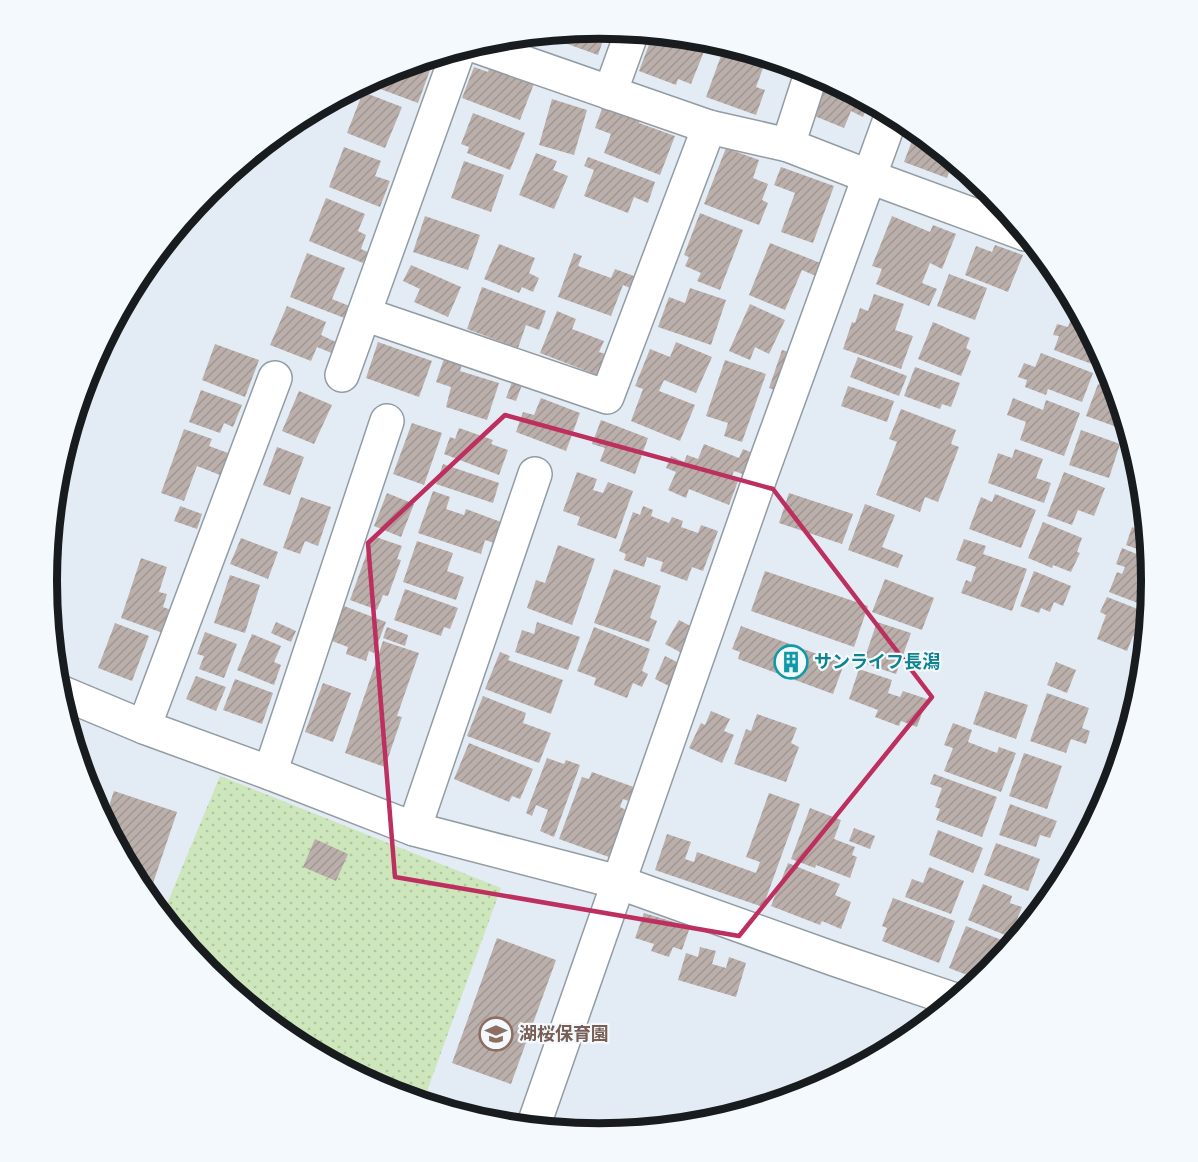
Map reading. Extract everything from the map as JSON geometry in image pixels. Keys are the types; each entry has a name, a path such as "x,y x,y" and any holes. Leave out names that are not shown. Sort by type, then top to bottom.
{"street":[{"path":"610,93 629,40"},
{"path":"488,50 709,128 788,145 1010,228"},
{"path":"342,375 456,58"},
{"path":"788,145 809,81"},
{"path":"536,1119 762,472 889,123"},
{"path":"364,315 607,397 709,128"},
{"path":"144,727 275,378"},
{"path":"270,773 387,421"},
{"path":"414,829 535,474"},
{"path":"69,696 144,727 414,829 618,882 946,997"}],"highlighted area":[{"path":"505,415 773,489 932,697 739,936 395,877 368,543"}],"green space":[{"path":"220,776 501,888 426,1094 359,1067 298,1032 269,1011 216,964 166,907"}],"building":[{"path":"603,39 598,55 558,41"},
{"path":"650,42 705,49 691,84 678,79 676,85 639,71"},
{"path":"722,53 763,68 756,87 765,90 756,115 706,97"},
{"path":"491,64 535,81 520,120 462,98 474,67 488,72"},
{"path":"425,68 430,70 418,103 376,87"},
{"path":"823,88 866,110 863,117 851,111 844,128 812,115"},
{"path":"362,93 402,107 385,148 347,133"},
{"path":"552,99 587,110 574,155 539,145"},
{"path":"604,103 641,118 639,123 675,136 660,175 604,153 611,134 595,128"},
{"path":"473,113 525,133 510,170 467,153 469,147 461,144"},
{"path":"913,139 950,169 947,178 904,162"},
{"path":"344,147 381,161 375,176 390,181 380,207 329,187"},
{"path":"726,148 759,160 753,178 768,184 762,200 768,203 759,225 704,204"},
{"path":"536,153 557,161 553,170 568,176 554,209 519,195"},
{"path":"588,157 655,182 648,203 634,197 628,213 584,196 594,170 584,166"},
{"path":"464,161 504,175 491,212 451,198"},
{"path":"781,167 834,186 813,243 781,232 795,193 774,185"},
{"path":"326,198 365,214 358,231 366,235 361,249 368,252 363,263 309,241"},
{"path":"700,213 743,230 720,290 697,281 701,273 685,266 689,257 684,255"},
{"path":"425,216 480,235 468,270 413,252"},
{"path":"892,216 930,232 933,225 956,234 942,269 930,263 922,283 937,289 929,306 876,284 882,269 872,266"},
{"path":"770,243 823,264 818,277 802,270 785,310 749,295"},
{"path":"499,244 535,258 529,273 539,278 533,292 522,287 519,293 484,279"},
{"path":"995,245 1023,255 1008,292 965,275 976,246 992,252"},
{"path":"307,253 345,268 332,299 352,307 347,319 290,297"},
{"path":"574,253 582,256 578,266 611,278 615,269 634,276 630,288 623,285 611,316 558,297"},
{"path":"411,265 461,287 448,317 414,302 420,289 403,281"},
{"path":"949,274 987,288 975,320 937,306"},
{"path":"482,287 546,311 539,330 526,325 518,348 467,329"},
{"path":"690,288 726,300 711,345 658,327 669,297 685,303"},
{"path":"874,294 904,304 895,330 913,336 901,369 843,349 852,322 855,323 860,308 868,311"},
{"path":"750,304 785,320 769,354 755,347 750,360 729,351"},
{"path":"287,306 326,322 321,335 338,343 334,354 317,347 311,361 270,345"},
{"path":"557,311 576,319 572,329 604,341 599,352 605,354 597,375 540,353"},
{"path":"1072,317 1096,366 1054,350 1059,336 1053,335 1057,324 1068,327"},
{"path":"933,322 970,338 966,348 971,351 961,376 918,359"},
{"path":"378,342 432,361 419,397 366,378"},
{"path":"676,342 712,357 696,393 664,380 659,391 695,405 680,441 631,421 643,389 635,386 650,349 670,357"},
{"path":"215,344 259,360 245,397 202,380"},
{"path":"782,350 798,355 784,393 769,388"},
{"path":"1041,353 1093,373 1082,402 1048,389 1046,395 1025,387 1027,380 1018,377 1024,363 1035,367"},
{"path":"445,356 463,361 460,371 499,383 487,420 446,407 451,387 436,382"},
{"path":"858,357 907,376 899,396 850,377"},
{"path":"725,360 766,374 742,442 724,436 728,423 706,416"},
{"path":"915,367 960,383 951,407 942,404 940,409 904,396"},
{"path":"512,382 522,385 516,401 506,398"},
{"path":"1098,384 1104,386 1119,428 1086,416"},
{"path":"848,386 894,401 887,422 841,406"},
{"path":"201,390 242,405 233,427 224,423 220,433 189,422"},
{"path":"299,391 332,405 314,444 282,431"},
{"path":"541,398 580,413 566,451 516,432 523,412 534,415"},
{"path":"1013,398 1043,410 1046,400 1080,413 1064,456 1020,440 1026,422 1007,415"},
{"path":"901,409 956,430 951,444 959,447 938,502 925,497 920,512 876,495 897,442 889,439"},
{"path":"601,420 648,438 635,474 600,461 605,448 592,444"},
{"path":"412,423 442,433 424,485 393,474"},
{"path":"459,428 493,440 491,444 508,450 499,475 444,454 450,437 455,439"},
{"path":"184,429 212,439 209,446 228,453 220,475 197,466 184,501 161,493"},
{"path":"1081,430 1120,444 1109,478 1069,465"},
{"path":"704,444 739,458 743,449 760,456 751,477 734,471 731,478 738,481 729,505 689,489 686,498 668,490 676,472 666,468 671,456 684,462 687,455 698,459"},
{"path":"277,447 304,457 290,495 263,485"},
{"path":"1015,449 1043,459 1036,478 1051,483 1044,503 988,483 998,453 1012,458"},
{"path":"443,464 499,483 493,503 436,484"},
{"path":"577,472 597,479 593,490 603,493 608,482 633,491 616,539 577,525 580,517 563,511"},
{"path":"1064,472 1105,488 1094,516 1078,510 1072,525 1047,516"},
{"path":"433,491 450,497 446,509 464,515 466,509 501,522 494,543 485,540 481,554 418,533"},
{"path":"387,493 414,504 401,537 374,526"},
{"path":"789,493 853,514 842,544 779,523"},
{"path":"995,494 1036,510 1021,548 969,529 981,497 992,502"},
{"path":"301,497 331,507 318,546 305,541 300,554 283,548"},
{"path":"865,504 895,515 882,547 903,555 898,568 848,550"},
{"path":"180,506 202,514 197,529 174,521"},
{"path":"643,506 653,510 651,516 669,523 672,517 683,521 681,527 698,533 701,525 718,531 703,571 692,567 687,581 660,571 663,562 647,557 644,567 624,560 626,554 619,551 633,512 640,515"},
{"path":"1043,522 1082,538 1077,552 1080,553 1071,572 1053,565 1052,568 1028,558"},
{"path":"1132,527 1138,529 1140,550 1126,545"},
{"path":"373,536 402,546 397,559 401,560 388,596 383,595 377,610 350,600"},
{"path":"241,538 278,552 268,579 230,564"},
{"path":"964,539 986,546 983,554 1027,569 1012,611 961,593 966,580 971,582 976,567 956,560"},
{"path":"417,541 453,553 447,571 464,577 456,600 403,582"},
{"path":"558,545 595,559 572,625 527,608 536,580 545,583"},
{"path":"1122,548 1140,555 1140,604 1109,592 1117,572 1122,574 1125,567 1116,564"},
{"path":"141,558 167,567 159,592 167,594 163,607 171,610 163,633 121,618"},
{"path":"614,569 661,586 650,618 657,621 649,642 594,623"},
{"path":"765,571 868,606 854,647 751,611"},
{"path":"1034,571 1071,586 1063,606 1054,602 1050,612 1041,608 1039,613 1020,606"},
{"path":"230,575 260,585 245,633 214,623"},
{"path":"885,579 934,598 922,630 872,612"},
{"path":"405,589 458,608 450,629 444,627 441,636 394,620"},
{"path":"1107,597 1140,610 1138,638 1133,636 1127,651 1097,639 1106,615 1100,612"},
{"path":"344,606 386,622 374,653 369,651 366,661 346,654 348,647 332,641"},
{"path":"679,620 700,631 687,656 665,644"},
{"path":"276,622 296,631 291,642 271,633"},
{"path":"537,622 580,637 568,670 515,652 522,630 534,634"},
{"path":"877,622 911,633 896,674 863,663"},
{"path":"115,623 149,636 132,681 98,668"},
{"name":"サンライフ長潟","path":"741,626 844,664 833,694 738,659 740,652 732,649"},
{"path":"387,627 408,635 405,646 383,638"},
{"path":"594,627 650,649 642,671 648,674 642,687 633,683 627,698 594,685 596,678 577,671"},
{"path":"205,632 237,644 224,678 199,669 204,656 197,654"},
{"path":"252,634 281,646 274,662 281,665 274,685 237,670"},
{"path":"383,641 419,653 397,716 402,717 385,767 345,753"},
{"path":"500,652 510,656 508,660 563,680 551,714 485,689"},
{"path":"665,656 687,667 677,690 655,679"},
{"path":"1056,662 1076,670 1067,693 1047,685"},
{"path":"859,669 892,680 888,693 900,697 903,691 927,699 917,727 901,721 899,726 875,717 878,710 849,699"},
{"path":"196,676 226,687 216,711 186,699"},
{"path":"235,679 273,693 262,724 223,710"},
{"path":"323,683 351,693 333,742 305,732"},
{"path":"985,691 1028,705 1016,739 973,724"},
{"path":"1047,693 1089,708 1082,728 1090,731 1086,744 1071,739 1066,753 1030,741"},
{"path":"483,696 526,713 523,723 551,733 539,763 467,736"},
{"path":"711,711 730,719 724,731 734,735 722,763 689,748 701,723 705,725"},
{"path":"757,714 797,728 791,743 799,747 786,782 734,764 746,729 751,731"},
{"path":"953,723 972,730 968,742 997,753 999,747 1016,753 1001,792 944,771 953,748 944,745"},
{"path":"469,743 533,769 520,799 512,796 509,802 454,779"},
{"path":"1024,753 1062,766 1047,809 1009,796"},
{"path":"547,758 564,764 566,760 580,765 554,837 540,831 548,810 536,805 532,816 526,813"},
{"path":"592,772 642,790 637,804 623,799 620,807 626,810 621,825 632,829 620,861 559,839 582,777 589,779"},
{"path":"934,774 997,797 982,837 936,820 940,809 935,807 942,788 930,784"},
{"path":"114,791 177,812 152,887 130,852 108,810"},
{"path":"769,793 800,804 763,907 655,870 667,834 691,842 685,859 694,862 697,852 756,873 760,862 746,857"},
{"path":"1010,804 1057,821 1050,838 1040,835 1036,847 999,835"},
{"path":"810,808 841,820 834,839 855,847 852,855 857,857 850,878 816,865 815,868 791,859"},
{"path":"854,828 875,836 870,849 849,841"},
{"path":"938,830 983,848 973,873 929,855"},
{"path":"315,839 348,854 336,881 303,867"},
{"path":"996,843 1040,859 1028,891 984,875"},
{"path":"788,863 840,884 835,895 851,902 841,929 822,921 820,925 771,906"},
{"path":"929,867 964,881 951,914 905,897 912,879 923,883"},
{"path":"983,884 1012,896 1010,903 1022,907 1013,930 1008,936 968,920"},
{"path":"893,898 955,921 939,963 882,941 887,928 882,926"},
{"path":"644,913 690,927 682,950 673,947 669,957 651,951 654,944 635,938"},
{"path":"966,926 1004,941 969,976 949,968"},
{"path":"497,938 556,960 511,1084 452,1063"},
{"path":"700,947 716,951 712,964 726,968 729,957 746,963 736,997 678,980 686,953 698,957"}],"place":[{"name":"サンライフ長潟","path":"791,662"},
{"name":"湖桜保育園","path":"496,1034"}]}
